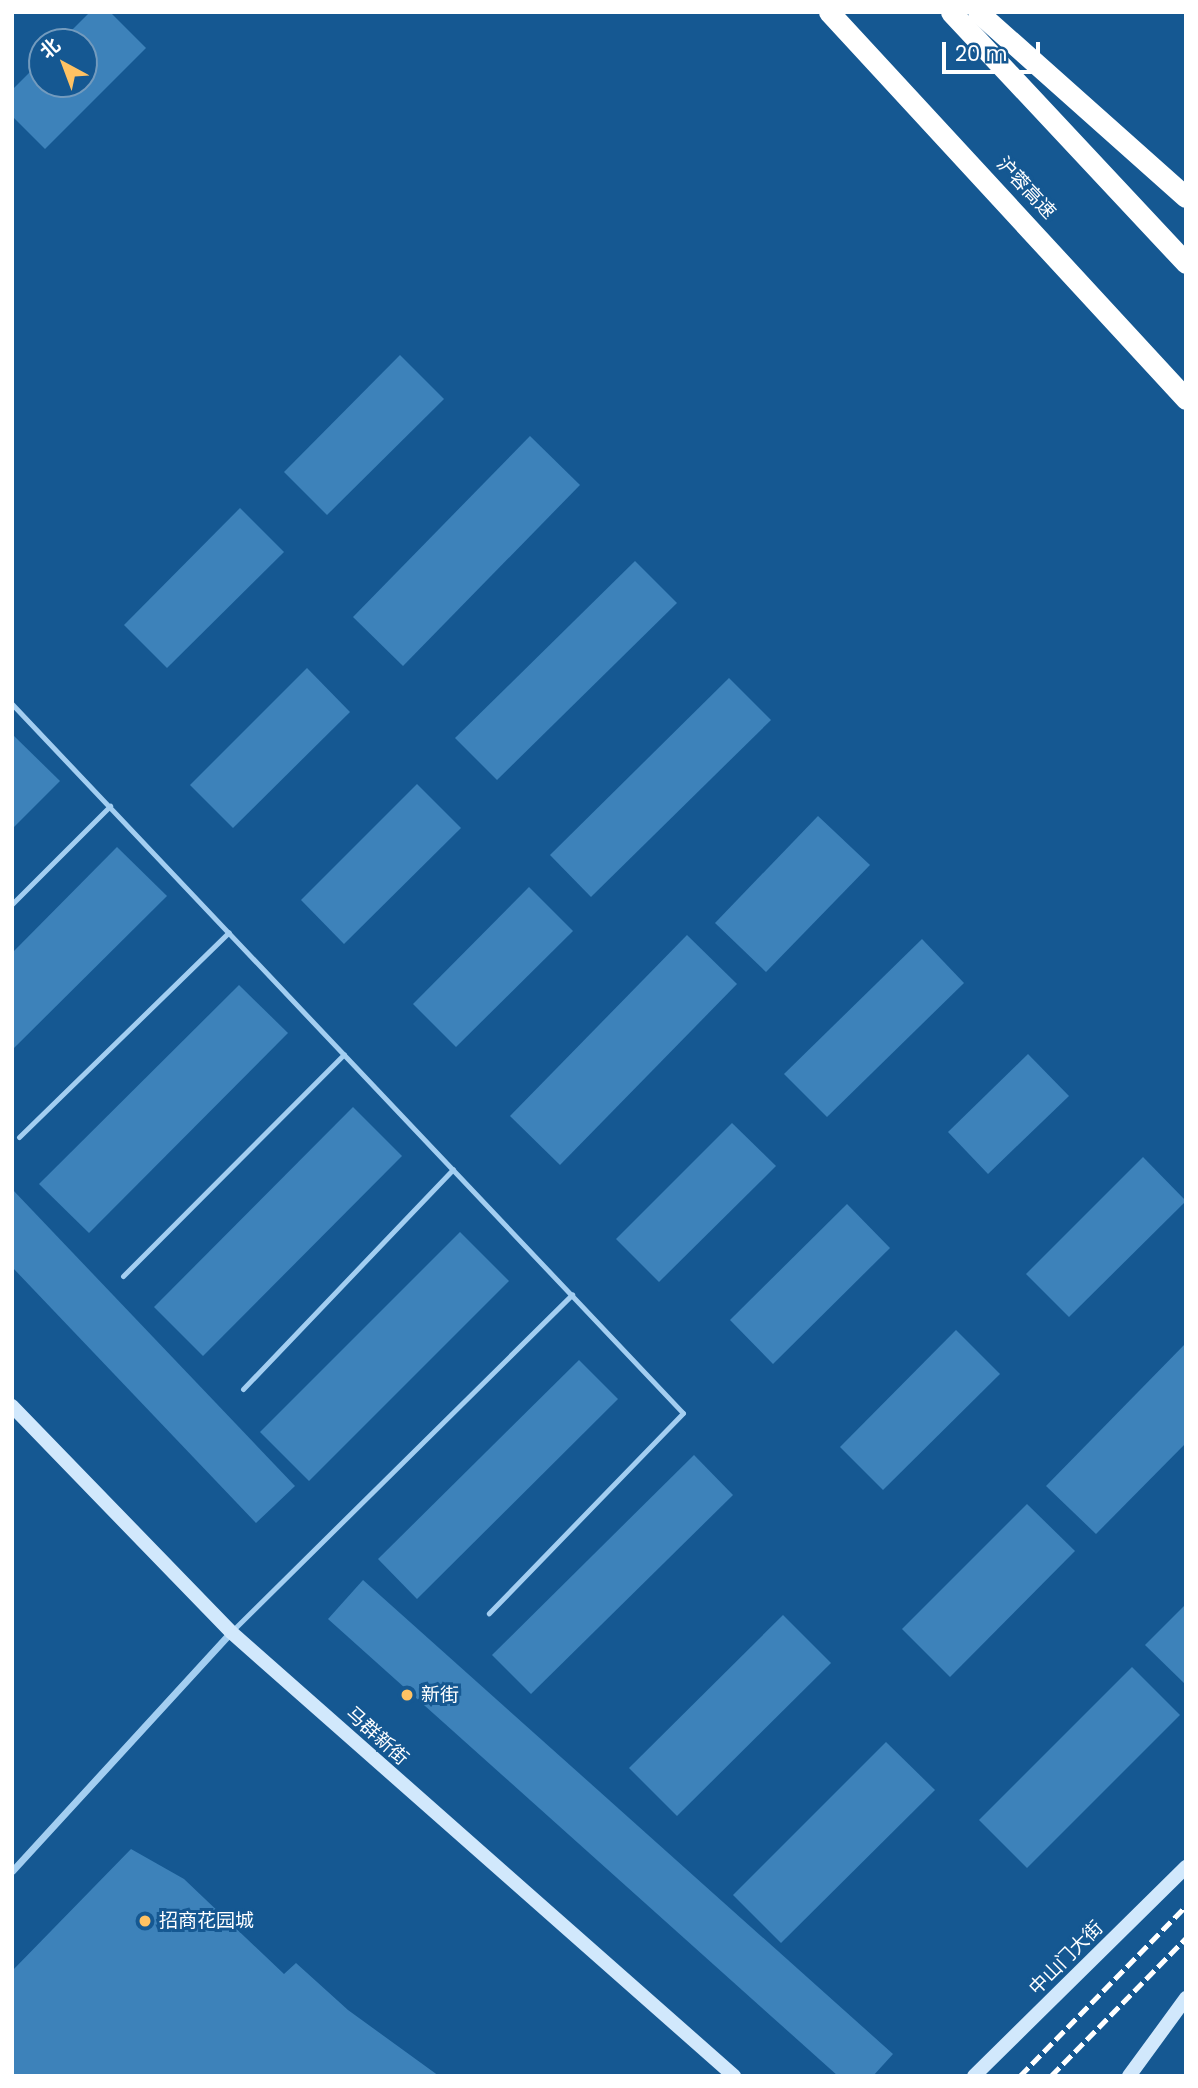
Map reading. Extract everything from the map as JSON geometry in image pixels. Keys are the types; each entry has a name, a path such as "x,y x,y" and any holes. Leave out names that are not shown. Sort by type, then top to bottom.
{"highway":[{"name":"沪蓉高速","path":"829,12 1186,399"},
{"path":"951,12 1186,263"},
{"path":"978,12 1186,197"}],"main road":[{"name":"马群新街","path":"12,1406 231,1632 734,2076"},
{"name":"中山门大街","path":"974,2076 1186,1867"},
{"path":"1129,2076 1186,1998"}],"street":[{"path":"12,1871 231,1632"}],"lane":[{"path":"12,704 683,1413 489,1613"},
{"path":"12,904 110,806"},
{"path":"19,1138 229,932"},
{"path":"123,1276 344,1054"},
{"path":"243,1389 453,1169"},
{"path":"231,1632 572,1294"}],"building":[{"path":"90,12 110,12 146,48 98,96 98,28 74,28"},
{"path":"28,74 28,98 96,98 45,149 12,116 12,90"},
{"path":"400,355 444,399 327,515 284,472"},
{"path":"530,436 580,485 403,666 353,617"},
{"path":"240,508 284,552 167,668 124,625"},
{"path":"635,561 677,603 497,780 455,738"},
{"path":"307,668 350,712 233,828 190,785"},
{"path":"729,678 771,720 591,897 550,855"},
{"path":"12,734 60,781 12,829"},
{"path":"417,784 461,828 344,944 301,900"},
{"path":"818,816 870,865 766,972 715,923"},
{"path":"117,847 167,896 12,1050 12,953"},
{"path":"529,887 573,931 456,1047 413,1004"},
{"path":"687,935 737,984 560,1165 510,1116"},
{"path":"922,939 964,983 827,1117 784,1074"},
{"path":"239,985 288,1033 89,1233 39,1184"},
{"path":"1028,1054 1069,1096 988,1174 948,1132"},
{"path":"353,1107 402,1156 203,1356 154,1307"},
{"path":"732,1123 776,1166 659,1282 616,1239"},
{"path":"1143,1157 1186,1201 1069,1317 1026,1274"},
{"path":"12,1189 295,1486 256,1523 12,1267"},
{"path":"847,1204 890,1248 773,1364 730,1320"},
{"path":"460,1232 509,1281 309,1481 260,1432"},
{"path":"956,1330 1000,1374 883,1490 840,1447"},
{"path":"1186,1343 1186,1443 1096,1534 1046,1486"},
{"path":"579,1360 618,1399 417,1599 378,1559"},
{"path":"694,1455 733,1495 531,1694 492,1655"},
{"path":"1027,1504 1075,1551 950,1677 902,1629"},
{"path":"363,1580 893,2054 873,2076 838,2076 328,1619"},
{"path":"1186,1604 1186,1685 1145,1645"},
{"path":"783,1615 831,1663 677,1816 629,1768"},
{"path":"1132,1667 1180,1715 1027,1868 979,1820"},
{"path":"886,1742 935,1790 781,1943 733,1895"},
{"name":"招商花园城","path":"131,1849 184,1879 284,1974 296,1963 348,2010 439,2076 12,2076 12,1971"}],"railway":[{"path":"1020,2076 1186,1906"},
{"path":"1051,2076 1186,1938"}],"place":[{"name":"新街","path":"407,1695"},
{"name":"招商花园城","path":"145,1921"}]}
